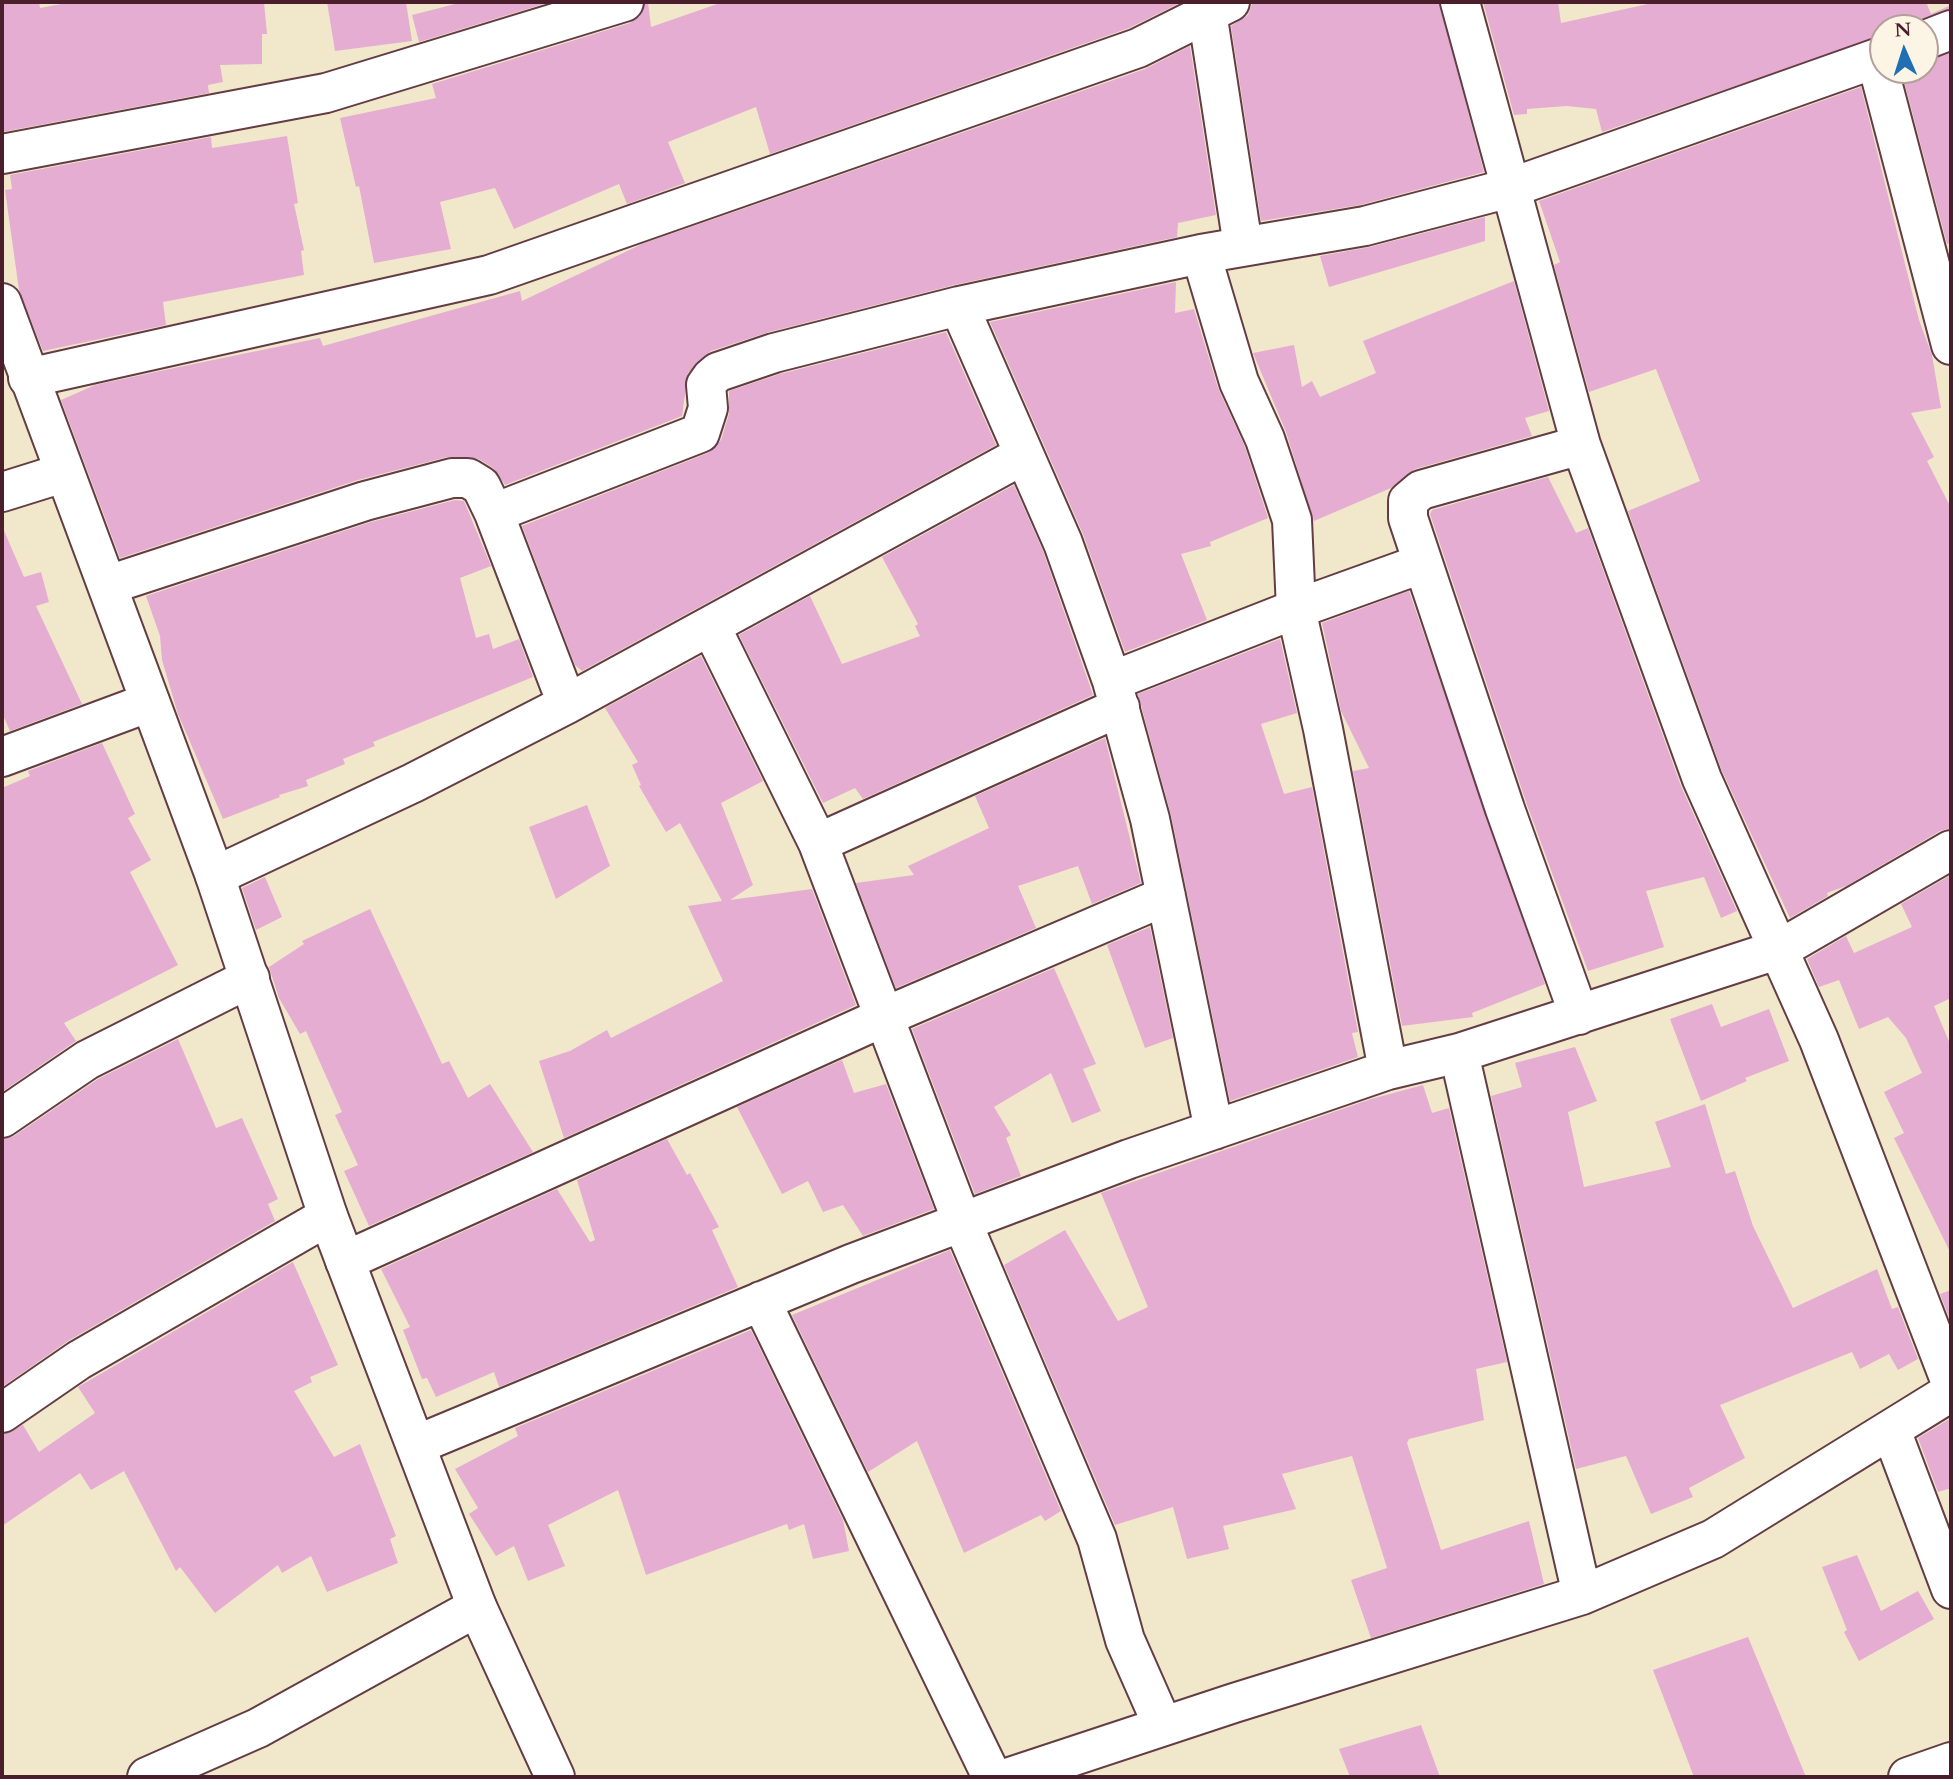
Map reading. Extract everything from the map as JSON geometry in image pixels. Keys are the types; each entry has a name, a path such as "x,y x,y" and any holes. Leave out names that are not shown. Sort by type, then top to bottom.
{"street":[{"path":"2,154 326,93 624,2"},
{"path":"1460,2 1581,445 1702,779 1819,1040 1951,1383"},
{"path":"28,378 489,275 1138,48 1218,7 1243,246"},
{"path":"494,513 700,433 707,415 706,385 718,372 774,353 959,306 1201,254 1365,226 1510,188 1869,61"},
{"path":"1886,84 1951,345"},
{"path":"1201,254 1239,382 1265,439 1292,520 1296,609 1323,729 1388,1070"},
{"path":"2,303 215,876 328,1216 477,1607 555,1777"},
{"path":"959,306 1063,543 1116,694 1150,819 1214,1130"},
{"path":"1579,1015 1422,564 1408,518 1408,501 1421,490 1581,445"},
{"path":"215,876 413,783 567,704 1023,455"},
{"path":"2,492 63,473"},
{"path":"108,585 365,501 453,478 468,478 481,486 494,513 567,704"},
{"path":"818,843 1116,694 1296,609 1422,564"},
{"path":"711,627 818,843 886,1016 962,1222 1097,1539 1125,1640 1163,1726"},
{"path":"2,757 150,702"},
{"path":"416,1445 761,1301 962,1222 1214,1130 1388,1070 1459,1053 1780,949 1951,850"},
{"path":"345,1261 886,1016 1166,896"},
{"path":"2,1118 87,1060 250,978"},
{"path":"1459,1053 1582,1595"},
{"path":"2,1413 79,1360 328,1216"},
{"path":"761,1301 992,1777"},
{"path":"1010,1777 1163,1726 1582,1595 1713,1539 1951,1392"},
{"path":"1891,1430 1951,1589"},
{"path":"147,1777 258,1728 477,1607"},
{"path":"1908,1777 1951,1762"}],"building":[{"path":"2,2 39,2 40,8 72,2 264,2 267,34 262,34 262,64 220,65 223,82 208,85 209,93 2,132"},
{"path":"327,2 406,2 412,41 335,51"},
{"path":"463,2 550,2 419,42 412,15"},
{"path":"645,2 648,2 651,27 723,2 1182,2 1129,28 770,154 756,107 668,142 685,183 627,204 619,184 514,229 495,188 440,202 451,249 374,263 359,186 356,187 340,118 436,98 432,84 630,23 640,16"},
{"path":"1439,2 1484,172 1360,205 1261,221 1231,26 1248,15 1252,4"},
{"path":"1483,2 1558,2 1561,23 1657,2 1926,2 1931,14 1869,14 1869,40 1602,132 1596,109 1567,106 1527,109 1527,114 1514,115"},
{"path":"1951,5 1951,9 1936,14 1931,14"},
{"path":"1190,46 1216,215 1178,223 1177,237 954,285 769,332 711,351 688,373 682,416 505,485 493,468 479,459 447,457 358,480 120,558 61,400 95,385 179,367 320,338 323,346 520,291 522,301 642,244 1145,69"},
{"path":"1951,53 1951,243 1947,244 1905,84 1939,84 1939,57"},
{"path":"1861,87 1919,320 1932,355 1941,408 1911,413 1934,457 1927,461 1951,508 1951,828 1940,831 1846,886 1827,893 1828,896 1790,918 1722,771 1628,511 1700,481 1656,369 1589,392 1554,265 1560,262 1539,201"},
{"path":"287,136 298,203 294,204 304,250 301,251 304,275 163,302 166,325 43,351 19,290 5,190 12,189 10,175 211,137 212,148"},
{"path":"1485,217 1485,241 1329,287 1320,256 1370,247"},
{"path":"1514,281 1549,411 1525,418 1532,436 1415,469 1391,488 1314,521 1286,432 1253,353 1294,345 1302,387 1312,381 1320,397 1376,373 1363,341"},
{"path":"1176,282 1175,313 1194,309 1218,388 1245,447 1268,518 1210,542 1211,546 1181,554 1207,620 1125,652 1083,534 990,322"},
{"path":"946,332 996,445 582,671 575,665 522,526 708,453 721,440 729,414 729,391 780,374"},
{"path":"1548,477 1576,533 1588,528 1681,786 1737,911 1721,918 1704,877 1646,891 1664,947 1588,971 1526,802 1430,514 1432,510"},
{"path":"1014,485 1043,551 1093,695 863,799 855,788 823,803 739,635 810,596 842,664 920,636 915,626 918,624 882,557"},
{"path":"455,500 464,501 491,566 460,578 476,638 489,634 493,649 519,639 533,677 373,742 375,746 343,759 345,764 306,780 308,786 279,795 280,797 223,819 178,714 162,660 160,636 146,596 371,522"},
{"path":"2,526 24,577 41,572 49,602 36,606 82,704 10,731 2,713"},
{"path":"1409,591 1545,984 1472,1013 1473,1017 1402,1026 1353,771 1369,768 1341,711 1322,623"},
{"path":"1280,639 1297,713 1261,724 1284,794 1312,787 1358,1032 1352,1033 1358,1057 1230,1101 1171,815 1138,694"},
{"path":"701,656 763,781 721,803 753,885 730,900 812,889 856,1005 564,1138 539,1061 570,1051 607,1030 611,1038 723,981 688,906 722,901 680,823 666,832 639,786 641,785 632,765 638,762 605,708"},
{"path":"1105,738 1141,883 1092,904 1078,866 1018,886 1036,928 896,988 856,883 914,875 908,866 989,828 975,796"},
{"path":"102,743 135,814 128,818 151,860 130,872 178,965 64,1023 76,1041 2,1092 2,788 30,776 28,771"},
{"path":"587,805 610,866 556,899 529,827"},
{"path":"1951,875 1951,998 1934,1006 1951,1046 1951,1254 1894,1138 1904,1133 1884,1092 1922,1073 1906,1038 1888,1017 1859,1029 1839,980 1819,987 1807,959 1846,936 1854,953 1912,927 1901,904"},
{"path":"265,877 282,917 256,930 242,888"},
{"path":"370,909 442,1064 449,1061 468,1098 490,1084 533,1152 369,1226 344,1171 358,1165 335,1115 342,1112 306,1031 300,1034 279,998 269,967 304,944 302,941"},
{"path":"1150,927 1173,1038 1145,1048 1107,945"},
{"path":"1054,968 1096,1064 1083,1069 1101,1111 1072,1123 1051,1073 994,1107 1011,1135 1006,1138 1021,1176 975,1194 912,1029"},
{"path":"1712,1004 1721,1027 1769,1009 1789,1061 1745,1078 1747,1081 1701,1101 1670,1019"},
{"path":"178,1039 216,1128 242,1118 278,1199 268,1204 275,1221 68,1341 2,1387 2,1140 14,1136 98,1079"},
{"path":"1575,1047 1597,1101 1568,1112 1584,1187 1671,1167 1655,1122 1705,1104 1726,1174 1735,1171 1753,1226 1793,1308 1877,1269 1892,1309 1898,1307 1918,1359 1898,1370 1889,1354 1860,1369 1852,1352 1720,1405 1745,1458 1689,1488 1693,1497 1651,1514 1626,1456 1576,1469 1491,1096 1522,1087 1515,1063"},
{"path":"842,1060 854,1093 886,1084 934,1209 863,1236 843,1205 823,1212 808,1181 782,1194 737,1107"},
{"path":"1423,1085 1432,1113 1449,1108 1507,1362 1476,1369 1484,1420 1409,1439 1407,1443 1441,1550 1529,1521 1544,1584 1371,1638 1351,1580 1387,1568 1352,1456 1282,1474 1296,1509 1223,1526 1229,1549 1187,1559 1173,1507 1115,1525 1004,1265 1065,1230 1118,1321 1148,1307 1101,1193 1371,1099"},
{"path":"667,1139 687,1175 690,1173 719,1227 712,1230 738,1287 499,1387 494,1372 436,1397 427,1378 422,1379 403,1330 410,1327 381,1269 557,1189 590,1242 595,1240 577,1180"},
{"path":"950,1250 1061,1511 1045,1521 1041,1515 964,1553 917,1441 868,1472 792,1315"},
{"path":"293,1262 338,1365 310,1377 312,1382 294,1391 334,1457 360,1444 396,1536 390,1539 398,1563 327,1592 311,1556 282,1573 278,1565 215,1613 180,1567 176,1571 124,1471 91,1490 80,1473 2,1526 2,1435 23,1425 39,1452 95,1413 78,1387"},
{"path":"1951,1290 1951,1323 1940,1294"},
{"path":"751,1330 843,1520 849,1551 813,1559 804,1524 789,1530 787,1524 646,1575 618,1490 548,1525 565,1566 528,1581 514,1546 496,1556 469,1514 478,1508 455,1469 518,1436 515,1428"},
{"path":"1951,1418 1951,1488 1938,1492 1918,1438"},
{"path":"1857,1555 1881,1611 1918,1591 1934,1619 1859,1661 1844,1632 1847,1630 1822,1567"},
{"path":"1748,1637 1806,1777 1694,1777 1653,1670"},
{"path":"1421,1725 1440,1777 1350,1777 1339,1749"}]}
